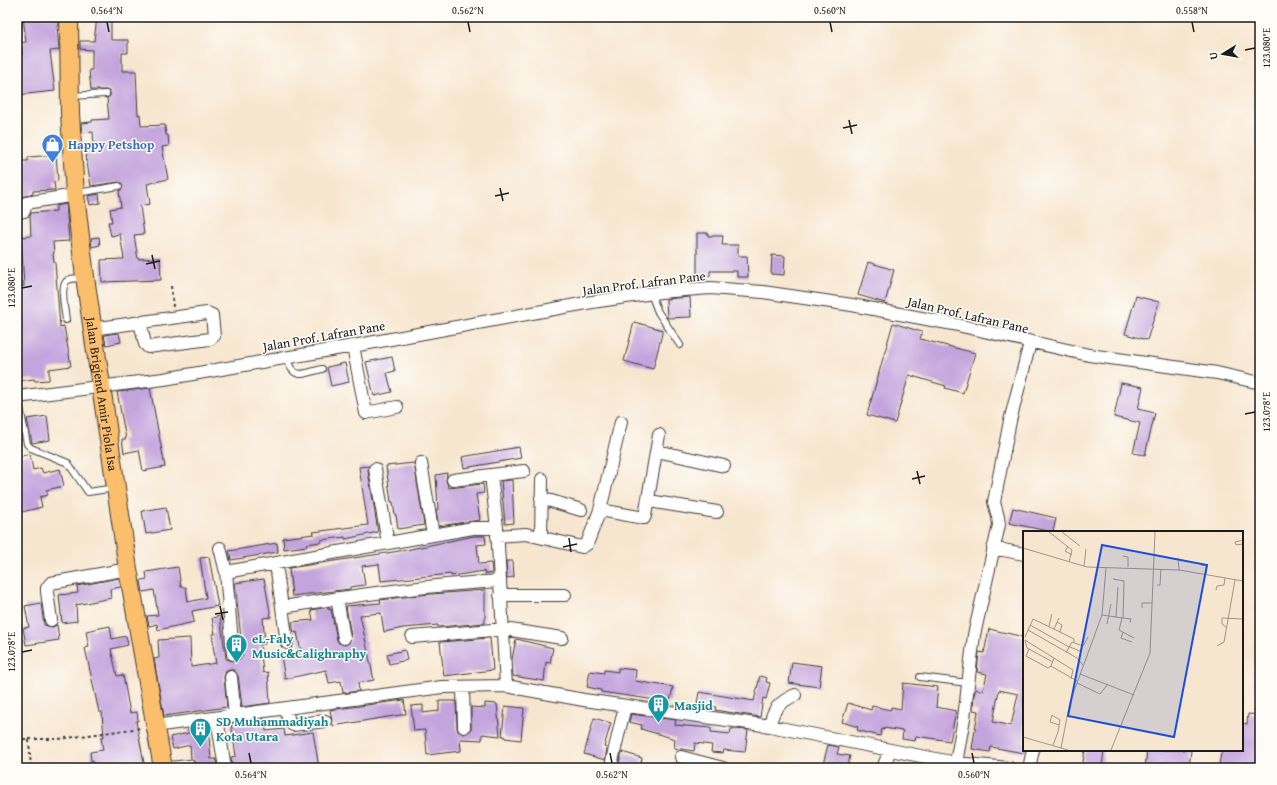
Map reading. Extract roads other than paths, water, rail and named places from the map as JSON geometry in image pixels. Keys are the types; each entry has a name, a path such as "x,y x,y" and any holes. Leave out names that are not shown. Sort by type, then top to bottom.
{"main road":[{"name":"Jalan Brigjend Amir Piola Isa","path":"69,17 70,96 75,194 85,278 115,488 154,726 163,768"}],"street":[{"path":"17,212 24,211 26,203 75,194"},
{"name":"Jalan Prof. Lafran Pane","path":"17,397 101,388 164,379 592,302 710,288 763,292 852,305 953,324 1030,343 1096,356 1217,374 1260,383"},
{"path":"92,328 210,313 213,320 214,336 210,339 148,347 145,344 140,322"},
{"path":"956,763 964,718 974,636 999,521 994,502 1010,421 1030,343"},
{"path":"353,346 366,413 397,407"},
{"path":"226,572 276,564 340,550 388,544 473,528 497,532 526,534 582,547 590,539 600,510 621,422"},
{"path":"600,510 644,518 649,501 660,435"},
{"path":"657,451 724,466"},
{"path":"422,463 433,535"},
{"path":"375,468 388,544"},
{"path":"453,480 524,471"},
{"path":"491,475 504,629 506,686"},
{"path":"541,537 542,479"},
{"path":"541,498 580,510"},
{"path":"649,501 717,512"},
{"path":"220,548 226,572 233,654"},
{"path":"993,548 1023,554"},
{"path":"276,564 288,643"},
{"path":"50,620 47,588 51,583 128,569"},
{"path":"283,608 337,598 454,583 500,581"},
{"path":"500,595 566,595"},
{"path":"337,598 344,638"},
{"path":"412,637 504,629 562,638"},
{"path":"231,677 236,716"},
{"path":"154,726 442,688 506,686 625,706 770,726 833,740 956,763 1009,768"},
{"path":"463,687 464,727"},
{"path":"770,726 773,713 779,704 795,696"},
{"path":"612,761 625,706"},
{"path":"286,709 289,722 293,726 325,721"},
{"path":"217,718 225,768"},
{"path":"883,768 890,750"},
{"path":"1029,768 1033,751"},
{"path":"680,757 722,768"},
{"path":"170,768 189,766"}],"lane":[{"path":"70,96 106,94"},
{"path":"75,194 119,186"},
{"path":"66,320 63,291 65,283 68,280 85,278"},
{"path":"651,294 658,312 680,345"},
{"path":"286,357 290,370 295,374 302,374 322,369"},
{"path":"17,397 27,444 31,448 68,463 88,492 115,488"},
{"path":"920,676 968,683"}],"place":[{"name":"Happy Petshop","path":"52,164"},
{"name":"eL-Faly Music&Calighraphy","path":"236,664"},
{"name":"Masjid","path":"658,724"},
{"name":"SD Muhammadiyah Kota Utara","path":"200,748"}]}
